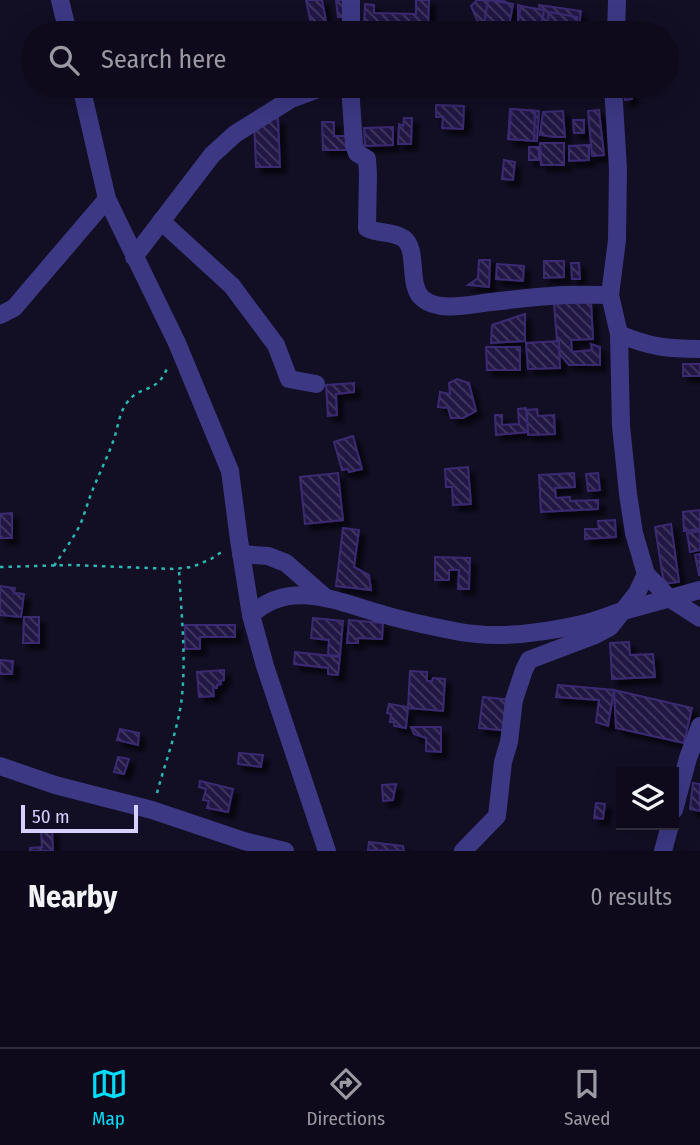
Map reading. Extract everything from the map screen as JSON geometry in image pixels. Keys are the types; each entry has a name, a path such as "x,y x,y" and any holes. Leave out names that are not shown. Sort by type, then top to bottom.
{"street":[{"path":"60,0 65,21"},
{"path":"351,0 351,21"},
{"path":"616,21 617,0"},
{"path":"84,98 107,199 177,343 230,471 251,615 265,666 327,851"},
{"path":"134,257 212,155 234,134 294,98"},
{"path":"349,98 354,145 357,153 367,159 368,228 389,232 402,237 410,244 417,291 421,298 444,306 454,306 551,296 610,295"},
{"path":"614,98 618,193 617,240 610,295 619,334 621,426 634,533 646,573 669,598 700,618"},
{"path":"0,316 23,299 107,199"},
{"path":"161,221 232,286 276,345 289,379 316,384"},
{"path":"619,334 658,347 700,349"},
{"path":"240,547 286,563 326,598"},
{"path":"463,851 497,816 514,701 529,660 595,635 610,626 637,593 646,573"},
{"path":"251,615 266,602 295,594 326,598 464,633 494,636 542,632 584,624 700,590"},
{"path":"679,791 700,726"},
{"path":"0,766 55,785 152,810 244,841 285,851"},
{"path":"663,851 669,830"}],"path":[{"path":"54,566 81,523 122,410 130,398 160,382 177,343"},
{"path":"0,567 179,569 192,567 240,547"},
{"path":"152,810 175,734 181,702 183,666 179,569"}],"building":[{"path":"306,0 322,0 326,21 310,21"},
{"path":"336,0 347,0 348,17 338,17"},
{"path":"416,0 429,0 428,21 364,21 365,4 374,5 374,13 416,14"},
{"path":"477,0 502,0 510,4 509,21 478,21 471,6"},
{"path":"488,0 513,4 510,21 484,21"},
{"path":"518,5 540,12 541,21 518,21"},
{"path":"539,5 581,11 580,21 542,21"},
{"path":"521,6 544,10 542,21 518,21"},
{"path":"549,12 577,17 576,21 548,21"},
{"path":"436,105 464,106 463,129 442,128 443,117 436,117"},
{"path":"510,109 539,111 537,141 508,139"},
{"path":"511,109 537,111 534,141 509,139"},
{"path":"599,110 604,155 592,156 588,111"},
{"path":"563,111 565,137 540,135 543,112"},
{"path":"278,118 280,167 256,167 254,119"},
{"path":"404,118 412,118 411,144 398,144 399,124 403,126"},
{"path":"573,120 584,120 584,133 574,133"},
{"path":"322,122 334,122 334,136 360,136 360,150 323,150"},
{"path":"393,127 393,145 365,146 364,128"},
{"path":"540,143 564,143 564,165 541,165"},
{"path":"589,145 589,160 569,161 569,146"},
{"path":"529,147 539,147 539,160 529,160"},
{"path":"504,160 515,162 513,180 502,179"},
{"path":"479,260 490,260 489,287 468,285 478,278"},
{"path":"544,261 564,261 564,277 544,278"},
{"path":"571,263 579,263 580,279 572,279"},
{"path":"497,264 524,266 523,281 496,279"},
{"path":"591,301 593,339 571,340 572,352 592,350 591,344 600,347 600,365 569,365 558,352 554,304"},
{"path":"525,314 525,341 491,343 492,325"},
{"path":"559,341 560,368 528,369 526,343"},
{"path":"486,347 520,347 520,370 487,370"},
{"path":"683,364 700,364 700,376 683,376"},
{"path":"457,379 469,383 476,411 463,418 451,418 448,408 438,407 440,392 450,394 449,383"},
{"path":"354,383 354,392 336,394 337,415 328,416 326,385"},
{"path":"526,408 528,432 496,435 495,415 502,415 502,425 519,424 518,409"},
{"path":"537,409 538,416 554,415 555,434 528,435 527,410"},
{"path":"353,436 362,469 349,472 348,469 342,470 334,442"},
{"path":"468,467 471,504 453,505 452,487 446,487 445,469"},
{"path":"338,473 343,520 305,524 300,477"},
{"path":"574,473 575,487 555,488 556,498 570,497 570,501 598,500 598,509 541,512 539,475"},
{"path":"598,473 600,490 588,491 586,474"},
{"path":"700,510 700,529 684,531 683,512"},
{"path":"12,513 12,538 0,538 0,514"},
{"path":"615,520 616,537 585,539 585,529 599,529 598,521"},
{"path":"671,524 679,582 664,584 655,527"},
{"path":"343,528 359,530 354,567 369,575 371,590 336,586"},
{"path":"700,531 700,550 690,552 687,533"},
{"path":"700,554 700,575 699,575 695,555"},
{"path":"435,557 470,558 469,589 458,589 459,570 449,570 449,580 435,580"},
{"path":"0,586 15,588 14,593 24,594 21,617 0,615"},
{"path":"24,617 39,617 39,643 23,643"},
{"path":"313,618 343,621 340,656 328,655 329,640 311,638"},
{"path":"349,620 383,623 382,639 358,638 358,643 347,643"},
{"path":"185,625 235,625 235,637 200,637 200,649 185,649"},
{"path":"629,642 630,655 653,654 655,677 612,679 610,643"},
{"path":"295,652 340,657 338,675 328,674 328,668 294,664"},
{"path":"0,660 13,661 12,674 0,674"},
{"path":"224,670 224,680 220,681 221,684 217,685 217,688 213,688 214,696 199,697 197,672"},
{"path":"410,671 427,672 427,681 432,681 433,678 445,679 443,711 408,708"},
{"path":"558,685 614,690 608,726 596,722 599,700 556,697"},
{"path":"614,690 692,708 684,743 616,728"},
{"path":"483,697 514,700 510,731 479,728"},
{"path":"389,704 408,707 406,728 394,726 394,722 390,722 391,714 387,713"},
{"path":"411,727 441,727 441,752 426,751 426,738 414,734"},
{"path":"120,729 139,733 138,745 117,740"},
{"path":"239,753 263,755 261,767 238,764"},
{"path":"118,757 129,759 124,774 114,772"},
{"path":"200,781 233,789 228,812 207,808 209,801 203,800 206,789 199,787"},
{"path":"693,783 700,784 700,811 690,809"},
{"path":"396,784 393,800 383,801 382,785"},
{"path":"596,803 605,804 603,819 594,818"},
{"path":"52,830 53,851 30,851 30,848 42,847 41,831"},
{"path":"369,842 403,846 404,851 368,850"}]}
